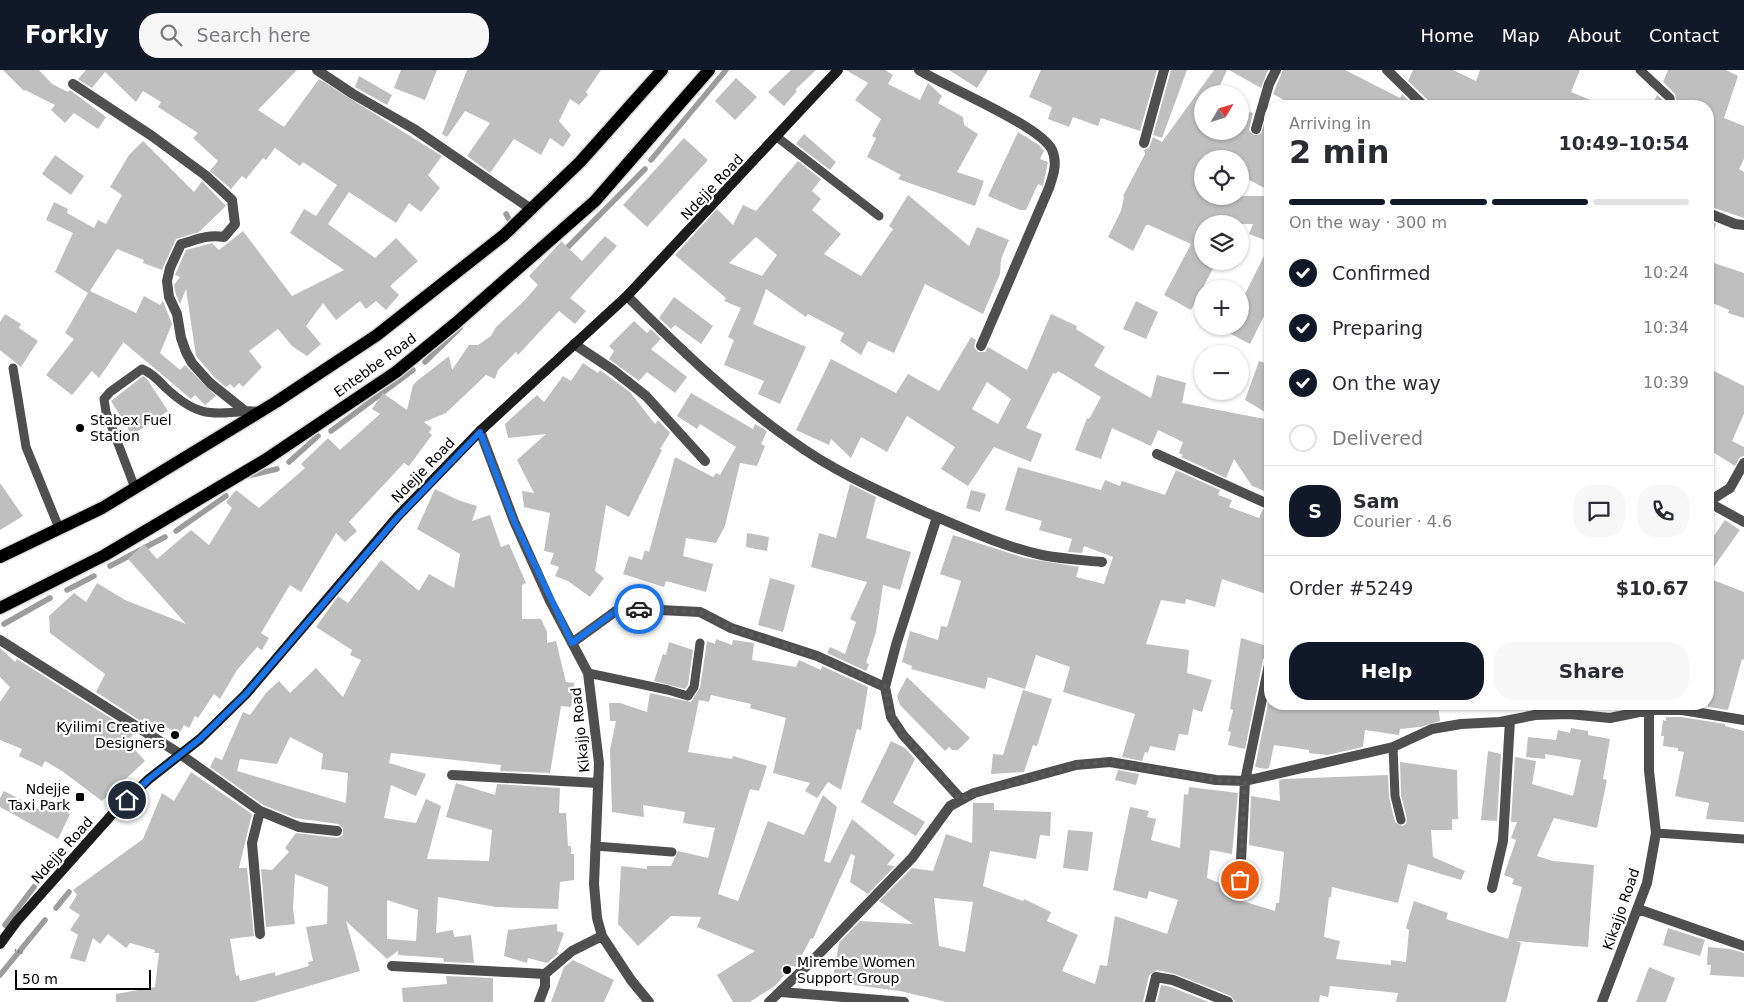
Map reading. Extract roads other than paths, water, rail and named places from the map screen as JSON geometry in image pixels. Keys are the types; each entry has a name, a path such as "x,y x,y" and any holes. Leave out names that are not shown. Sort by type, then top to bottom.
{"main road":[{"name":"Entebbe Road","path":"0,557 102,508 260,412 377,335 504,235 580,162 662,70"},
{"name":"Entebbe Road","path":"0,608 105,554 265,460 396,372 456,324 595,201 710,70"}],"street":[{"path":"316,70 414,129 531,209"},
{"name":"Ndejje Road","path":"0,944 116,810 200,739 246,694 397,518 480,432 627,296 777,138 838,70"},
{"path":"919,70 1022,125 1043,139 1052,150 1055,168 1049,188 981,346"},
{"path":"1144,143 1164,70"},
{"path":"1264,100 1276,70"},
{"path":"1387,70 1418,100"},
{"path":"73,84 152,136 205,175 232,200 235,224 224,237 210,234 200,240 181,244 170,268 167,281 169,297 177,314 181,338 192,364 244,411 260,412"},
{"path":"1256,128 1264,101"},
{"path":"1714,215 1744,225"},
{"path":"627,296 666,335 791,440 832,468 991,540 1035,553 1102,562"},
{"path":"574,344 613,370 646,396 705,461"},
{"name":"Kikajjo Road","path":"480,432 514,521 588,673 599,763 595,846 597,918 602,936 631,980 649,1002"},
{"path":"1157,454 1264,502"},
{"path":"1714,498 1730,488 1744,464"},
{"path":"1714,505 1744,522"},
{"path":"938,517 896,645 885,686 891,717 903,735 960,799"},
{"path":"572,643 620,608 700,612 732,628 816,656 885,686"},
{"path":"0,640 180,754 260,812 299,827 337,831"},
{"path":"1240,880 1245,781 1264,689"},
{"path":"769,1002 912,858 950,806 960,799 1076,765 1110,762 1216,780 1245,781 1394,747 1432,729 1461,724 1510,720 1535,715 1560,714 1610,718 1638,710"},
{"name":"Kikajjo Road","path":"1602,1002 1647,883 1656,833 1649,771 1649,710"},
{"path":"1682,710 1744,720"},
{"path":"1492,888 1503,841 1510,720"},
{"path":"452,775 598,783"},
{"path":"260,812 252,843 260,934"},
{"path":"1638,909 1744,946"},
{"path":"392,966 545,974 572,950 602,936"},
{"path":"539,1002 545,986 545,974"},
{"path":"1150,1002 1156,977 1173,980 1228,1002"},
{"path":"781,992 904,1002"}],"lane":[{"path":"1640,70 1670,100"},
{"path":"777,138 878,216"},
{"path":"13,368 26,447 59,528"},
{"path":"135,488 106,412 104,399 134,373 142,369 150,372 183,404 204,414 244,411"},
{"path":"588,673 688,696 694,687 700,643"},
{"path":"1394,747 1395,796 1401,820"},
{"path":"1656,833 1744,839"},
{"path":"595,846 672,852"}],"waterway":[{"path":"651,160 726,70"},
{"path":"566,249 645,169"},
{"path":"506,214 512,224 510,226"},
{"path":"425,362 460,328"},
{"path":"331,431 413,370"},
{"path":"289,462 318,436"},
{"path":"247,476 277,469"},
{"path":"176,531 226,496"},
{"path":"110,566 165,537"},
{"path":"67,590 94,576"},
{"path":"4,624 50,598"},
{"path":"42,873 58,853"},
{"path":"5,925 34,887"},
{"path":"56,908 69,892"},
{"path":"0,975 45,920"}],"place":[{"name":"Stabex Fuel Station","path":"80,428"},
{"name":"Kyilimi Creative Designers","path":"175,735"},
{"name":"Ndejje Taxi Park","path":"80,797"},
{"name":"Mirembe Women Support Group","path":"787,970"}]}
